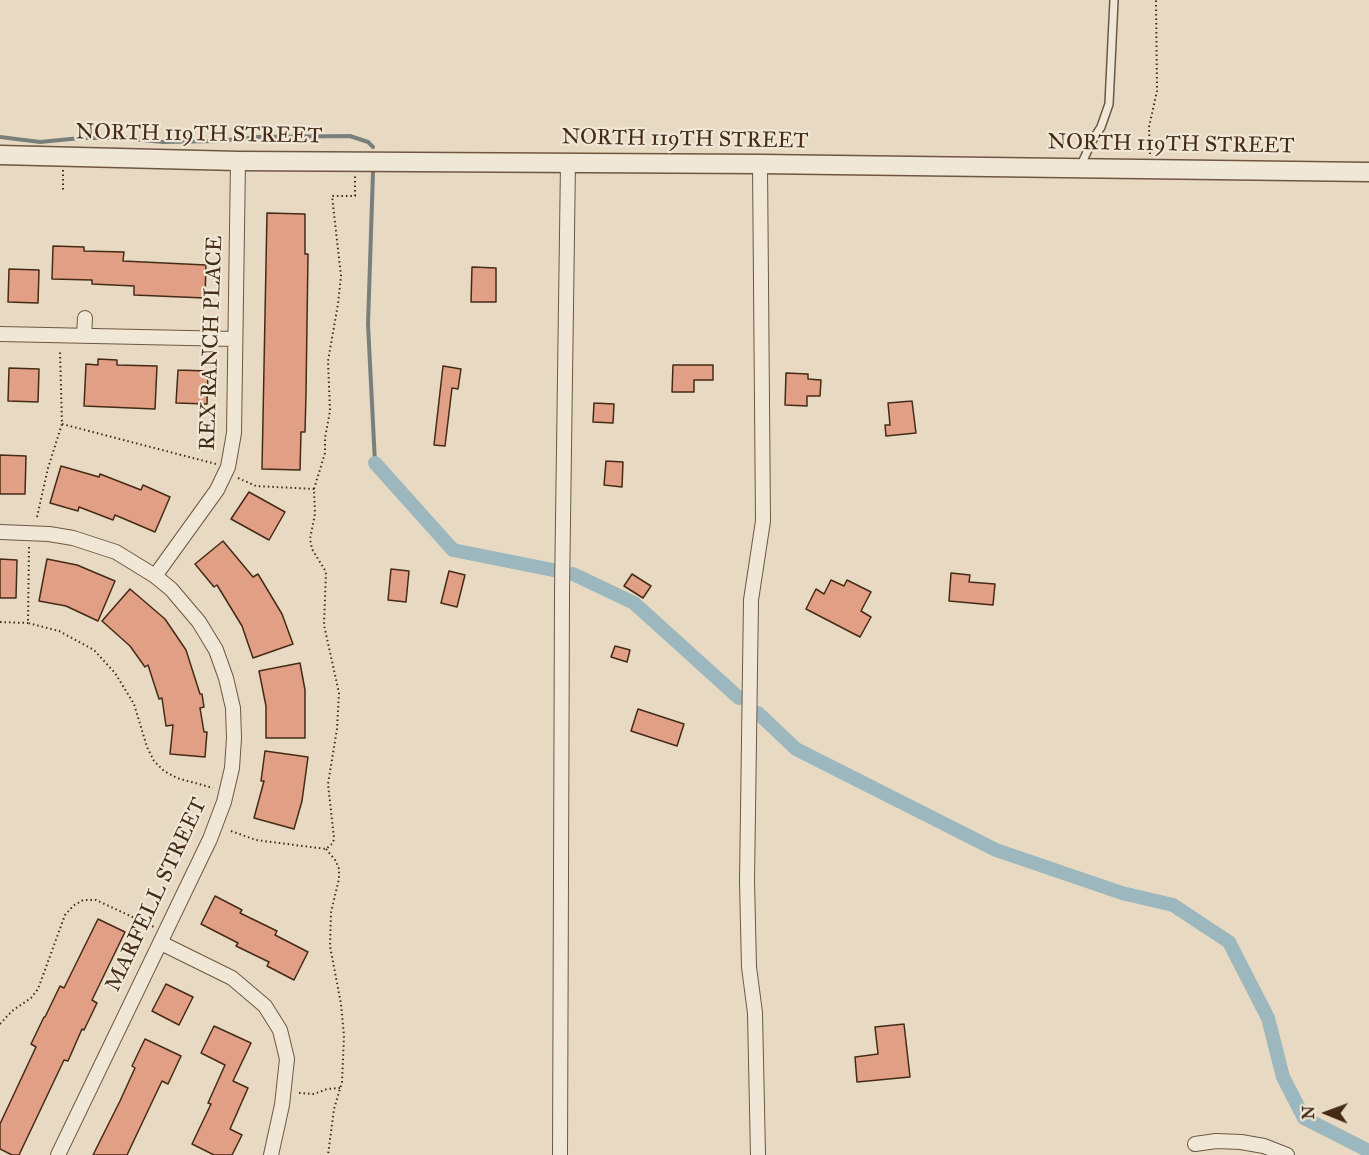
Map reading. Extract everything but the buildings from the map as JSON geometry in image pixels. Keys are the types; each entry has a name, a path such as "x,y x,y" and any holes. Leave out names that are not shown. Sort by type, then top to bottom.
{"street":[{"name":"NORTH 119TH STREET","path":"0,155 238,161 568,162 1369,172"},
{"name":"REX RANCH PLACE","path":"155,576 217,490 228,467 234,433 238,161"},
{"path":"560,1155 562,592 568,162"},
{"path":"758,1155 755,1013 749,967 747,881 751,600 763,521 760,164"},
{"path":"84,336 85,318"},
{"path":"0,334 235,339"},
{"name":"MARFELL STREET","path":"0,532 73,537 116,552 155,576 171,589 200,622 216,650 233,708 232,768 224,802 210,839 58,1155"},
{"path":"161,943 232,978 265,1006 280,1030 287,1059 282,1105 271,1155"},
{"path":"1195,1144 1216,1141 1241,1142 1264,1146 1287,1155"}],"lane":[{"path":"1080,168 1101,127 1109,104 1114,0"}],"path":[{"path":"1150,169 1149,127 1157,91 1156,0"},
{"path":"326,849 333,843 334,834 328,784 339,711 339,693 324,625 326,572 312,549 310,539 315,514 314,489 325,453 330,411 328,361 341,276 332,196 355,196 354,162"},
{"path":"63,167 63,191"},
{"path":"38,517 48,468 62,424 60,352"},
{"path":"62,424 212,462"},
{"path":"239,479 256,486 314,489"},
{"path":"28,623 29,543"},
{"path":"0,622 28,623 59,631 94,650 115,673 134,704 147,747 154,760 164,771 177,778 213,788"},
{"path":"231,831 256,840 326,849 336,861 339,869 332,912 330,946 344,1020 344,1070 333,1116 328,1155"},
{"path":"0,1024 12,1011 31,998 38,989 66,915 83,900 96,900 157,928"},
{"path":"299,1093 314,1094 327,1089 341,1088"}],"waterway":[{"path":"0,137 40,142 81,138 123,138 163,142 218,141 257,137 350,136 368,142 373,147"},
{"path":"373,172 368,324 375,463"},
{"path":"375,463 453,550 553,570"},
{"path":"573,574 634,603 739,698"},
{"path":"758,713 796,749 996,850 1122,893 1173,905 1229,942 1268,1018 1283,1077 1304,1118 1369,1151"}]}
